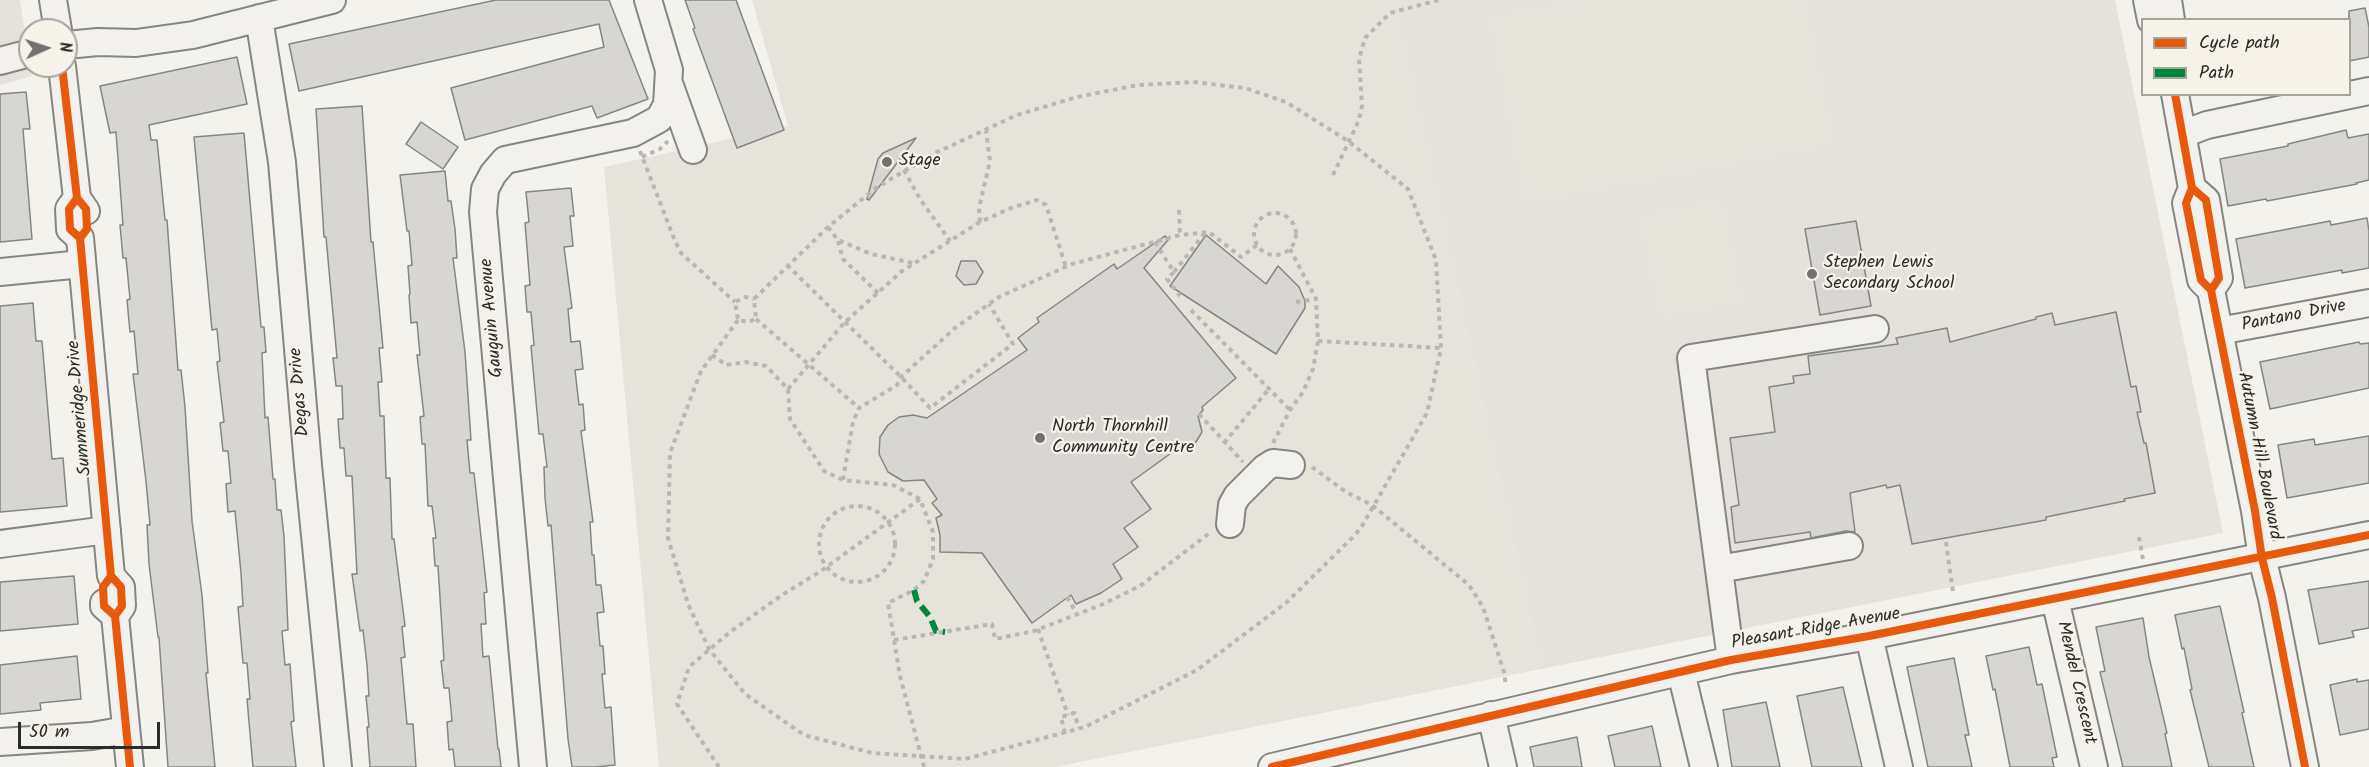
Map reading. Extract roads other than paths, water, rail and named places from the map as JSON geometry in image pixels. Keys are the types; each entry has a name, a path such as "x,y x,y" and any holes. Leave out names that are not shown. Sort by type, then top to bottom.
{"street":[{"path":"53,0 56,18"},
{"path":"78,44 136,43 181,37 332,0"},
{"name":"Gauguin Avenue","path":"533,767 483,212 485,189 493,174 505,160 633,133 659,119 667,105 670,87 669,70 648,0"},
{"path":"2147,0 2151,18"},
{"path":"2168,0 2171,18"},
{"name":"Degas Drive","path":"259,18 282,162 308,465 338,767"},
{"path":"0,60 18,56"},
{"name":"Summeridge Drive","path":"63,78 76,198 86,209 87,229 80,238 82,264 111,576 121,586 122,606 115,616 130,767"},
{"path":"670,87 693,150"},
{"path":"2351,95 2369,91"},
{"name":"Autumn Hill Boulevard","path":"2175,96 2192,188 2206,200 2220,278 2211,290 2305,767"},
{"path":"2183,134 2207,124 2344,96"},
{"path":"0,272 82,264"},
{"name":"Pantano Drive","path":"2219,332 2369,303"},
{"path":"1731,660 1691,358 1875,329"},
{"path":"1221,527 1237,496 1258,475 1273,463 1293,458"},
{"path":"0,544 107,530"},
{"name":"Pleasant Ridge Avenue","path":"1272,767 1304,764 1491,715 1731,660 1869,636 2369,535"},
{"path":"1719,569 1849,546"},
{"name":"Mendel Crescent","path":"2055,599 2094,767"},
{"path":"1869,636 1899,767"},
{"path":"1681,672 1704,767"},
{"path":"1491,715 1503,767"},
{"path":"0,742 92,736 126,730"}],"place":[{"name":"Stage","path":"887,162"},
{"name":"Stephen Lewis Secondary School","path":"1812,274"},
{"name":"North Thornhill Community Centre","path":"1040,438"}]}
